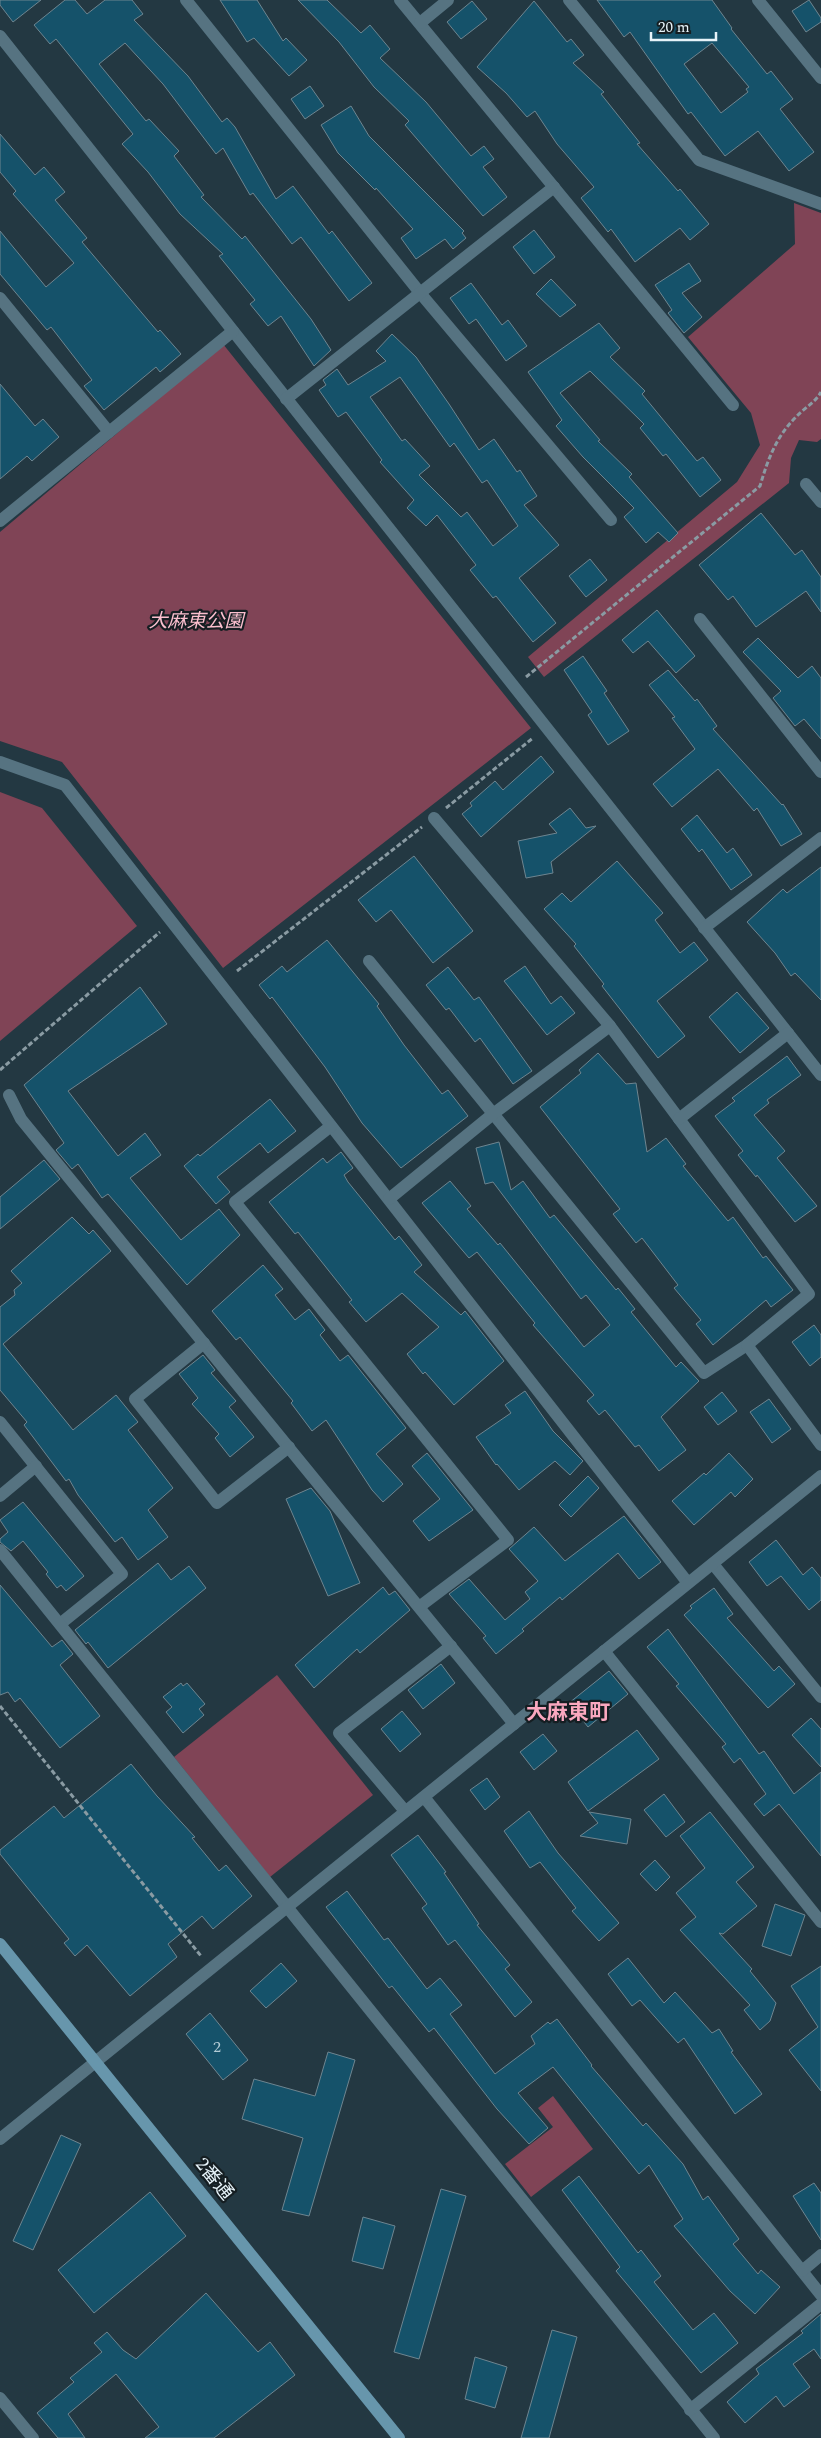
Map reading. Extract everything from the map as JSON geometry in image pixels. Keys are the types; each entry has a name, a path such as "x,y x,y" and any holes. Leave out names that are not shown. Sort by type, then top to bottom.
{"main road":[{"name":"2番通","path":"0,1944 399,2438"}],"street":[{"path":"186,0 421,294 611,520"},
{"path":"400,0 733,405"},
{"path":"420,23 448,0"},
{"path":"570,0 700,160 821,204"},
{"path":"758,0 821,78"},
{"path":"0,36 821,1075"},
{"path":"286,399 554,187"},
{"path":"0,298 109,432"},
{"path":"0,521 233,331"},
{"path":"806,484 821,502"},
{"path":"700,619 821,772"},
{"path":"0,762 65,785 688,1583"},
{"path":"369,961 704,1373 747,1345 809,1294 610,1026 434,818"},
{"path":"704,928 821,838"},
{"path":"388,1200 493,1114 610,1026"},
{"path":"679,1119 788,1033"},
{"path":"9,1095 21,1119 514,1724"},
{"path":"331,1126 235,1202 508,1540 419,1608"},
{"path":"204,1343 135,1399 217,1503 289,1447"},
{"path":"747,1345 821,1445"},
{"path":"0,1422 122,1574 60,1624"},
{"path":"0,1496 36,1466"},
{"path":"0,2139 821,1476"},
{"path":"0,1550 714,2438"},
{"path":"712,1564 821,1697"},
{"path":"406,1811 339,1733 451,1646"},
{"path":"604,1651 821,1922"},
{"path":"424,1797 821,2295"},
{"path":"802,2270 821,2255"},
{"path":"690,2410 821,2304"},
{"path":"0,2398 33,2438"}],"path":[{"path":"515,688 536,668 760,486 768,455 780,434 821,392"},
{"path":"237,972 546,728"},
{"path":"0,1070 160,932"},
{"path":"0,1706 211,1968"}],"green space":[{"path":"794,203 821,213 821,439 817,442 799,440 791,458 789,483 544,677 528,657 737,482 760,445 751,413 688,337 795,244"},
{"name":"大麻東公園","path":"223,344 531,728 223,968 62,762 0,741 0,532"},
{"path":"0,792 42,808 137,926 0,1041"},
{"path":"277,1675 373,1795 270,1877 174,1757"},
{"path":"553,2096 593,2149 531,2197 505,2164 553,2127 538,2108"}],"building":[{"path":"0,0 41,0 13,22 0,5"},
{"path":"65,0 75,0 87,14 105,0 132,0 143,14 134,20 188,76 222,122 227,118 235,127 276,199 293,186 329,234 332,231 372,283 349,301 301,237 292,244 253,193 250,195 223,148 216,154 163,84 125,43 99,64 146,121 149,119 179,151 174,156 204,195 201,197 242,239 245,236 311,319 331,350 314,366 281,316 268,326 250,304 255,300 219,256 223,254 180,214 148,172 122,144 133,134 56,39 50,44 34,25"},
{"path":"220,0 257,0 283,41 286,38 307,60 289,76 254,38 247,42"},
{"path":"298,0 327,0 361,33 370,25 390,49 380,58 426,102 471,156 484,146 494,159 483,167 507,197 483,216 405,125 409,121 374,87 339,42"},
{"path":"597,0 712,0 731,29 767,74 771,71 793,99 780,109 814,152 789,171 758,131 725,156 691,112 688,114 630,32 624,37","holes":["712,43 749,87 746,89 748,92 721,113 684,64"]},
{"path":"809,0 821,18 821,22 806,32 792,11"},
{"path":"472,1 487,19 461,39 447,22"},
{"path":"534,1 567,42 571,39 584,55 573,63 604,92 601,94 640,143 637,144 678,191 680,189 709,224 690,240 680,228 635,262 611,229 608,232 581,198 594,187 557,144 535,111 527,117 506,93 477,67"},
{"path":"310,86 324,106 305,119 291,99"},
{"path":"351,106 369,136 464,231 462,233 466,238 453,249 445,239 416,259 401,238 413,229 376,188 375,190 338,153 321,125"},
{"path":"0,134 35,175 44,167 65,192 55,200 87,238 82,242 158,332 160,330 181,354 160,372 156,367 104,410 84,386 92,380 51,327 47,330 0,274 0,231 46,287 74,263 13,194 16,191 0,172"},
{"path":"534,230 555,257 534,274 513,247"},
{"path":"689,263 701,281 682,293 702,317 684,333 668,313 672,310 655,285"},
{"path":"551,279 576,305 560,317 536,294"},
{"path":"471,283 502,325 508,320 527,346 506,361 476,319 469,324 450,298"},
{"path":"599,323 620,348 610,357 645,391 642,394 697,461 703,457 721,480 700,497 666,454 663,456 640,428 644,424 590,371 560,393 600,440 598,441 632,474 629,477 678,533 669,542 658,532 646,543 624,517 634,508 583,457 556,426 562,420 528,372"},
{"path":"392,334 416,357 479,450 494,439 517,472 520,470 537,496 524,505 559,545 519,578 556,623 533,642 496,596 493,598 470,570 476,565 437,515 426,526 407,508 414,500 380,462 382,460 346,412 338,417 319,390 326,385 323,380 337,369 348,385 386,361 376,351","holes":["400,377 450,447 454,443 482,483 487,480 518,526 493,546 467,512 461,517 419,475 430,466 405,439 402,441 370,397"]},
{"path":"0,384 35,426 43,419 59,437 32,461 27,456 0,479"},
{"path":"761,513 795,555 802,550 821,577 821,612 806,591 756,627 733,596 728,600 699,565"},
{"path":"590,559 607,580 586,597 569,576"},
{"path":"657,610 695,656 676,673 648,641 633,653 622,640"},
{"path":"758,638 798,678 812,666 821,678 821,739 804,719 795,726 773,698 781,691 743,652"},
{"path":"583,656 607,691 604,693 629,731 608,745 588,715 592,712 564,670"},
{"path":"668,670 695,701 697,699 717,726 713,729 783,804 802,834 781,846 757,808 754,811 718,769 672,807 653,784 695,749 672,718 675,717 649,685"},
{"path":"541,756 554,772 481,837 462,814 472,806 470,803 495,781 503,790"},
{"path":"570,808 586,828 596,826 551,862 553,873 526,878 518,841 557,833 549,824"},
{"path":"697,815 727,853 733,848 752,875 731,890 702,849 699,852 681,829"},
{"path":"414,856 473,931 433,963 391,910 376,922 358,900"},
{"path":"617,861 663,913 655,920 680,953 694,942 708,960 657,1001 685,1036 658,1058 602,986 604,984 574,946 576,944 544,909 562,893 571,902"},
{"path":"821,867 821,1000 795,973 791,976 775,953 747,922 783,889 787,893"},
{"path":"327,940 379,1004 377,1006 404,1045 442,1094 448,1090 468,1116 401,1168 362,1123 325,1067 272,997 270,999 259,985 282,966 287,972"},
{"path":"525,966 551,1004 561,996 575,1013 547,1035 504,981"},
{"path":"448,967 474,1000 479,997 532,1071 513,1084 480,1038 475,1042 449,1008 446,1010 426,985"},
{"path":"140,987 167,1024 68,1091 118,1156 145,1133 161,1155 130,1178 181,1240 219,1209 240,1235 187,1285 108,1194 102,1198 78,1164 72,1169 56,1150 64,1143 24,1085"},
{"path":"737,992 769,1028 740,1053 709,1017"},
{"path":"598,1053 626,1084 636,1083 647,1152 666,1138 686,1164 683,1166 728,1221 733,1217 763,1258 766,1256 793,1290 771,1307 766,1300 713,1345 696,1324 701,1320 674,1288 678,1285 642,1238 636,1243 613,1214 620,1209 540,1107 581,1073 579,1070"},
{"path":"787,1056 801,1075 767,1100 769,1103 754,1115 785,1151 777,1158 817,1206 795,1222 757,1175 756,1177 738,1155 743,1151 715,1116 735,1101 732,1098"},
{"path":"270,1099 296,1131 268,1153 260,1143 217,1177 230,1192 216,1204 184,1166 198,1154 200,1156"},
{"path":"499,1142 511,1190 523,1181 550,1218 554,1215 616,1290 618,1288 635,1309 631,1312 676,1367 681,1362 699,1381 661,1417 686,1450 659,1471 639,1445 635,1447 605,1410 599,1415 587,1401 594,1395 533,1325 535,1323 477,1252 469,1258 422,1203 450,1181 471,1206 467,1209 498,1245 500,1243 584,1347 610,1325 586,1295 581,1299 493,1182 485,1184 476,1148"},
{"path":"341,1152 353,1168 344,1175 348,1182 395,1240 399,1236 422,1265 414,1272 461,1315 465,1311 504,1361 454,1405 425,1372 423,1374 407,1354 439,1327 402,1293 366,1322 349,1302 352,1300 298,1232 295,1234 269,1202 323,1158 327,1163"},
{"path":"44,1160 60,1179 0,1229 0,1197"},
{"path":"72,1217 89,1234 93,1230 111,1251 3,1344 73,1430 116,1395 138,1422 128,1430 173,1488 148,1510 168,1537 138,1560 122,1537 115,1542 78,1495 69,1479 66,1481 24,1425 27,1422 0,1390 0,1307 15,1295 14,1290 22,1283 11,1271"},
{"path":"263,1265 283,1289 275,1295 295,1320 309,1309 325,1330 320,1335 340,1361 348,1355 406,1428 376,1454 403,1484 383,1502 372,1490 326,1420 312,1431 291,1403 293,1401 240,1337 236,1340 212,1311"},
{"path":"814,1325 821,1335 821,1357 810,1366 792,1342"},
{"path":"203,1355 215,1370 211,1373 236,1401 229,1407 254,1437 230,1457 215,1438 219,1434 192,1404 198,1398 179,1374"},
{"path":"525,1391 553,1431 583,1461 570,1475 555,1461 519,1490 496,1465 476,1437 511,1413 505,1405"},
{"path":"722,1392 737,1411 718,1425 704,1407"},
{"path":"769,1399 791,1429 772,1443 750,1412"},
{"path":"427,1453 473,1510 429,1541 413,1521 440,1499 412,1466"},
{"path":"729,1453 753,1479 735,1497 731,1492 694,1525 672,1501 704,1473 706,1475"},
{"path":"588,1476 599,1488 571,1517 559,1505"},
{"path":"311,1488 330,1511 360,1583 328,1596 286,1499"},
{"path":"23,1502 84,1576 66,1591 61,1585 57,1588 46,1574 48,1572 23,1541 11,1551 0,1542 0,1539 8,1532 0,1520"},
{"path":"624,1516 661,1562 639,1579 618,1553 562,1600 560,1597 496,1654 483,1638 486,1636 449,1594 469,1579 505,1620 530,1599 525,1592 538,1581 509,1549 534,1527 565,1561"},
{"path":"776,1540 803,1575 812,1567 821,1578 821,1600 809,1610 781,1576 767,1586 749,1562"},
{"path":"158,1563 171,1580 189,1566 206,1588 108,1668 88,1642 86,1644 75,1630"},
{"path":"0,1585 52,1647 62,1640 73,1654 60,1665 100,1716 60,1748 20,1698 15,1702 8,1692 0,1695"},
{"path":"383,1587 389,1595 395,1591 410,1610 360,1653 357,1649 314,1688 295,1665"},
{"path":"714,1588 733,1614 727,1618 774,1671 779,1666 795,1684 768,1708 684,1615 692,1608 690,1606"},
{"path":"668,1629 759,1754 764,1751 794,1794 821,1772 821,1856 779,1804 764,1816 754,1804 766,1794 740,1758 734,1763 722,1747 726,1744 676,1686 679,1684 647,1647"},
{"path":"441,1664 455,1683 423,1709 408,1690"},
{"path":"609,1671 628,1694 588,1727 569,1703"},
{"path":"181,1683 183,1686 187,1683 205,1704 199,1709 204,1715 183,1733 166,1712 172,1707 163,1697"},
{"path":"402,1711 421,1734 400,1752 381,1729"},
{"path":"811,1718 821,1729 821,1767 792,1735"},
{"path":"637,1730 659,1759 588,1811 568,1782"},
{"path":"543,1734 557,1751 534,1770 520,1752"},
{"path":"131,1764 157,1796 195,1837 192,1838 219,1871 226,1865 252,1896 213,1929 202,1916 168,1944 177,1957 130,1996 87,1945 75,1956 64,1943 69,1939 0,1854 0,1850 54,1806 64,1818"},
{"path":"487,1778 500,1797 485,1810 470,1790"},
{"path":"664,1794 685,1822 666,1837 644,1810"},
{"path":"529,1811 558,1853 619,1923 599,1941 572,1911 576,1908 540,1862 530,1868 504,1831"},
{"path":"589,1812 631,1819 627,1844 580,1836 598,1823"},
{"path":"710,1812 754,1867 736,1882 757,1906 723,1934 719,1933 752,1969 750,1971 776,2003 770,2021 760,2030 744,2010 750,2005 680,1930 696,1917 676,1893 705,1868 680,1836"},
{"path":"418,1835 446,1872 444,1873 479,1924 477,1925 510,1965 505,1969 532,2002 515,2017 455,1940 448,1945 422,1908 427,1904 391,1855"},
{"path":"655,1860 670,1877 656,1891 640,1874"},
{"path":"347,1891 384,1940 388,1938 427,1989 440,1978 462,2005 450,2014 495,2074 535,2044 531,2036 548,2022 550,2024 557,2019 591,2066 643,2126 646,2123 683,2164 703,2200 708,2196 739,2239 733,2244 758,2274 761,2270 780,2287 755,2314 730,2291 674,2226 683,2219 649,2165 639,2174 553,2067 518,2093 548,2128 529,2144 497,2109 434,2028 429,2032 392,1986 389,1988 326,1907"},
{"path":"775,1904 805,1915 791,1956 762,1946"},
{"path":"628,1958 664,2003 675,1992 712,2033 719,2029 733,2051 731,2052 762,2094 735,2114 684,2038 678,2043 640,2000 632,2006 608,1974"},
{"path":"281,1963 297,1981 266,2008 250,1991"},
{"path":"821,1966 821,2091 789,2050 818,2027 791,1986"},
{"path":"210,2013 248,2060 223,2080 186,2034"},
{"path":"328,2052 355,2060 309,2216 282,2210 303,2138 242,2119 254,2079 315,2096"},
{"path":"61,2135 81,2144 33,2250 13,2241"},
{"path":"579,2176 638,2253 641,2250 661,2276 654,2282 693,2330 714,2313 738,2343 701,2373 616,2271 620,2267 562,2190"},
{"path":"814,2183 821,2193 821,2240 793,2196"},
{"path":"441,2189 466,2196 419,2359 394,2352"},
{"path":"150,2192 186,2236 94,2313 58,2270"},
{"path":"363,2217 395,2226 383,2269 352,2261"},
{"path":"206,2293 258,2352 270,2342 295,2375 214,2438 145,2438 159,2427 116,2374 68,2414 85,2438 58,2438 37,2413 74,2382 70,2378 102,2352 94,2343 107,2332 123,2350 136,2359"},
{"path":"821,2314 821,2359 814,2349 793,2364 810,2387 784,2407 776,2396 745,2423 727,2402 759,2374 756,2369 803,2333 801,2331"},
{"path":"552,2330 577,2337 549,2438 521,2438"},
{"path":"475,2357 507,2367 495,2408 465,2399"}],"district":[{"name":"大麻東町","path":"568,1713"}]}
